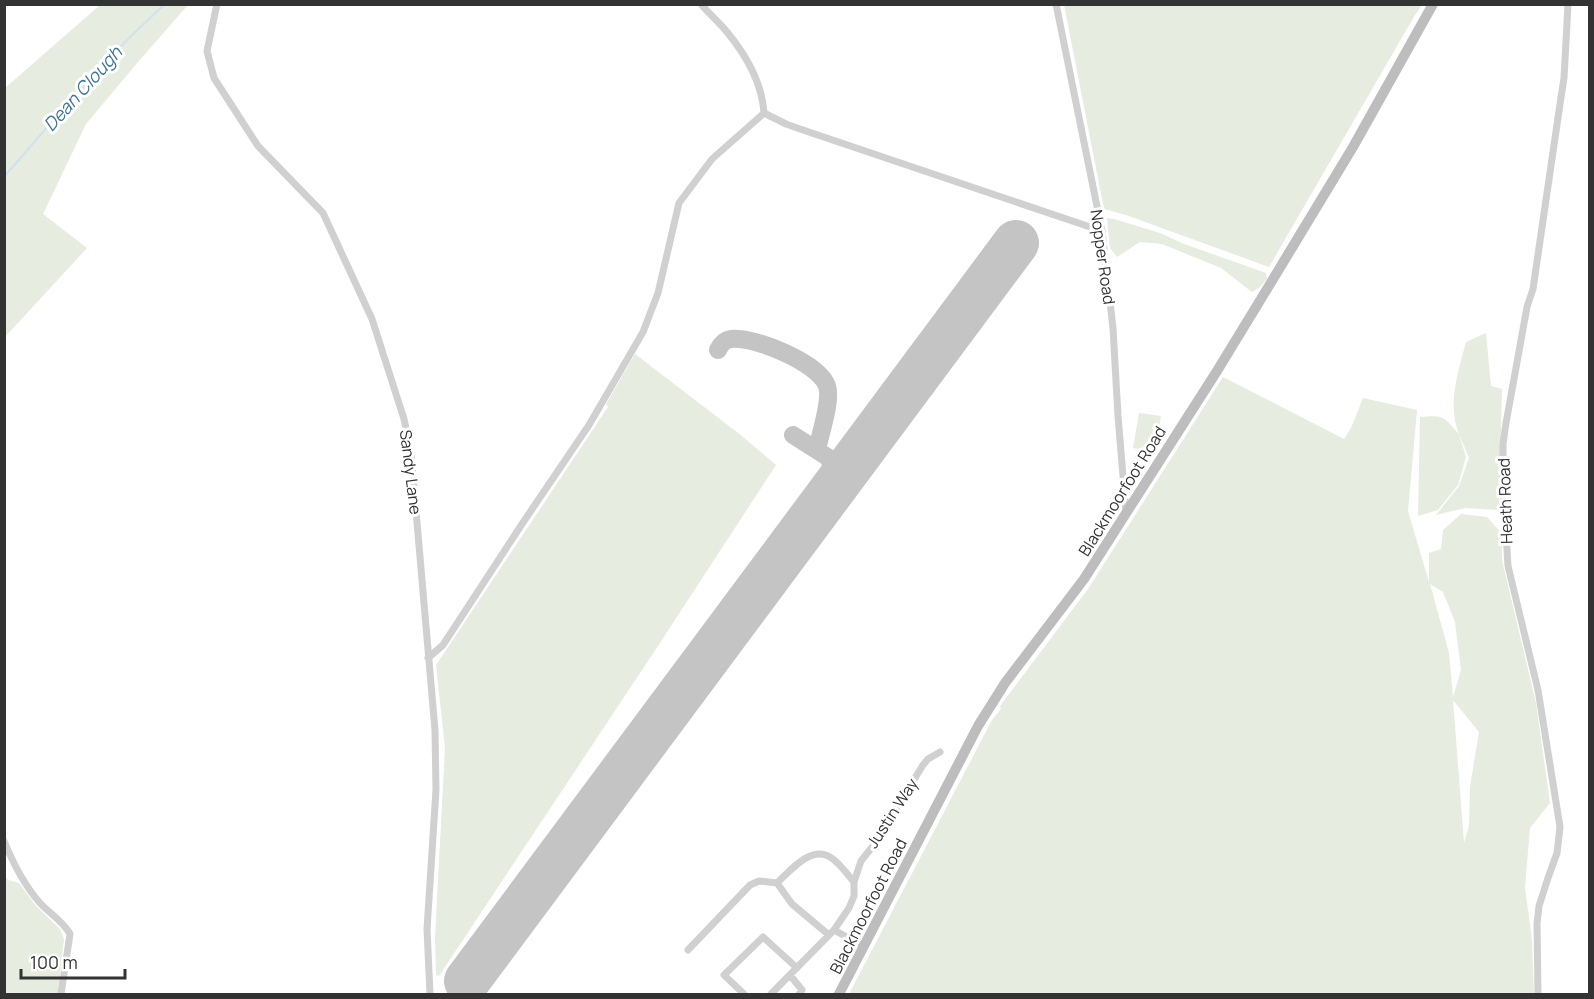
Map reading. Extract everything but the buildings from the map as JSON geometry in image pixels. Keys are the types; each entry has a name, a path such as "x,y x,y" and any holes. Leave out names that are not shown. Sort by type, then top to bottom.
{"street":[{"name":"Sandy Lane","path":"217,4 207,51 214,78 258,146 323,213 372,319 404,419 411,453 435,730 436,790 427,929 430,994"},
{"path":"428,658 443,645 589,425 642,332 658,293 679,203 712,159 764,113 758,83 748,62 727,31 701,4"},
{"name":"Nopper Road","path":"1056,4 1102,231 1113,328 1126,512"},
{"name":"Blackmoorfoot Road","path":"839,994 978,726 1005,683 1084,579 1283,264 1353,147 1433,4"},
{"name":"Heath Road","path":"1538,994 1537,923 1539,906 1557,853 1560,827 1538,690 1508,566 1503,444 1527,307 1533,289 1562,95 1568,4"},
{"path":"764,113 800,129 1102,231"},
{"name":"Justin Way","path":"854,882 861,861 873,846 923,765 940,752"},
{"path":"4,841 22,879 40,903 65,926 70,934 61,994"},
{"path":"771,994 832,933 854,896 854,882 832,858 824,853 812,855 801,861 777,883"},
{"path":"688,950 750,885 759,881 777,883 792,904 832,933 863,946"},
{"path":"744,994 724,975 763,937 797,968"},
{"path":"790,975 802,990 799,994"}],"shaded area":[{"path":"1064,4 1422,5 1269,267 1104,209"},
{"path":"100,5 188,5 86,124 43,214 87,248 5,337 5,88"},
{"path":"1107,218 1160,233 1184,244 1266,273 1267,279 1252,292 1221,268 1162,244 1140,242 1117,257 1110,248"},
{"path":"1486,333 1491,386 1502,389 1499,510 1465,508 1436,515 1459,486 1469,458 1459,434 1454,400 1463,353 1466,342"},
{"path":"635,354 776,465 439,976 436,975 435,938 445,748 436,665 608,407 606,404"},
{"path":"1223,377 1344,439 1363,398 1417,410 1408,511 1429,582 1429,553 1441,549 1443,530 1461,514 1487,517 1502,534 1502,560 1536,703 1550,803 1530,828 1525,887 1532,940 1534,994 849,994 992,720 1001,709 1000,706 1088,589","holes":["1430,584 1443,592 1455,622 1461,670 1453,697 1449,653","1453,700 1479,732 1470,787 1469,826 1464,843"]},
{"path":"1139,413 1161,416 1155,452 1133,448"},
{"path":"1420,417 1443,418 1459,434 1466,457 1458,485 1438,510 1418,516"},
{"path":"4,876 8,880 19,883 36,906 60,929 64,939 58,994 5,994"}],"waterway":[{"name":"Dean Clough","path":"4,177 102,66 165,4"}],"taxiway":[{"path":"718,350 723,343 731,339 755,342 799,360 822,377 827,386 828,400 817,450"},
{"path":"793,435 829,458 832,468 825,498"}],"runway":[{"path":"467,981 1016,243"}]}
